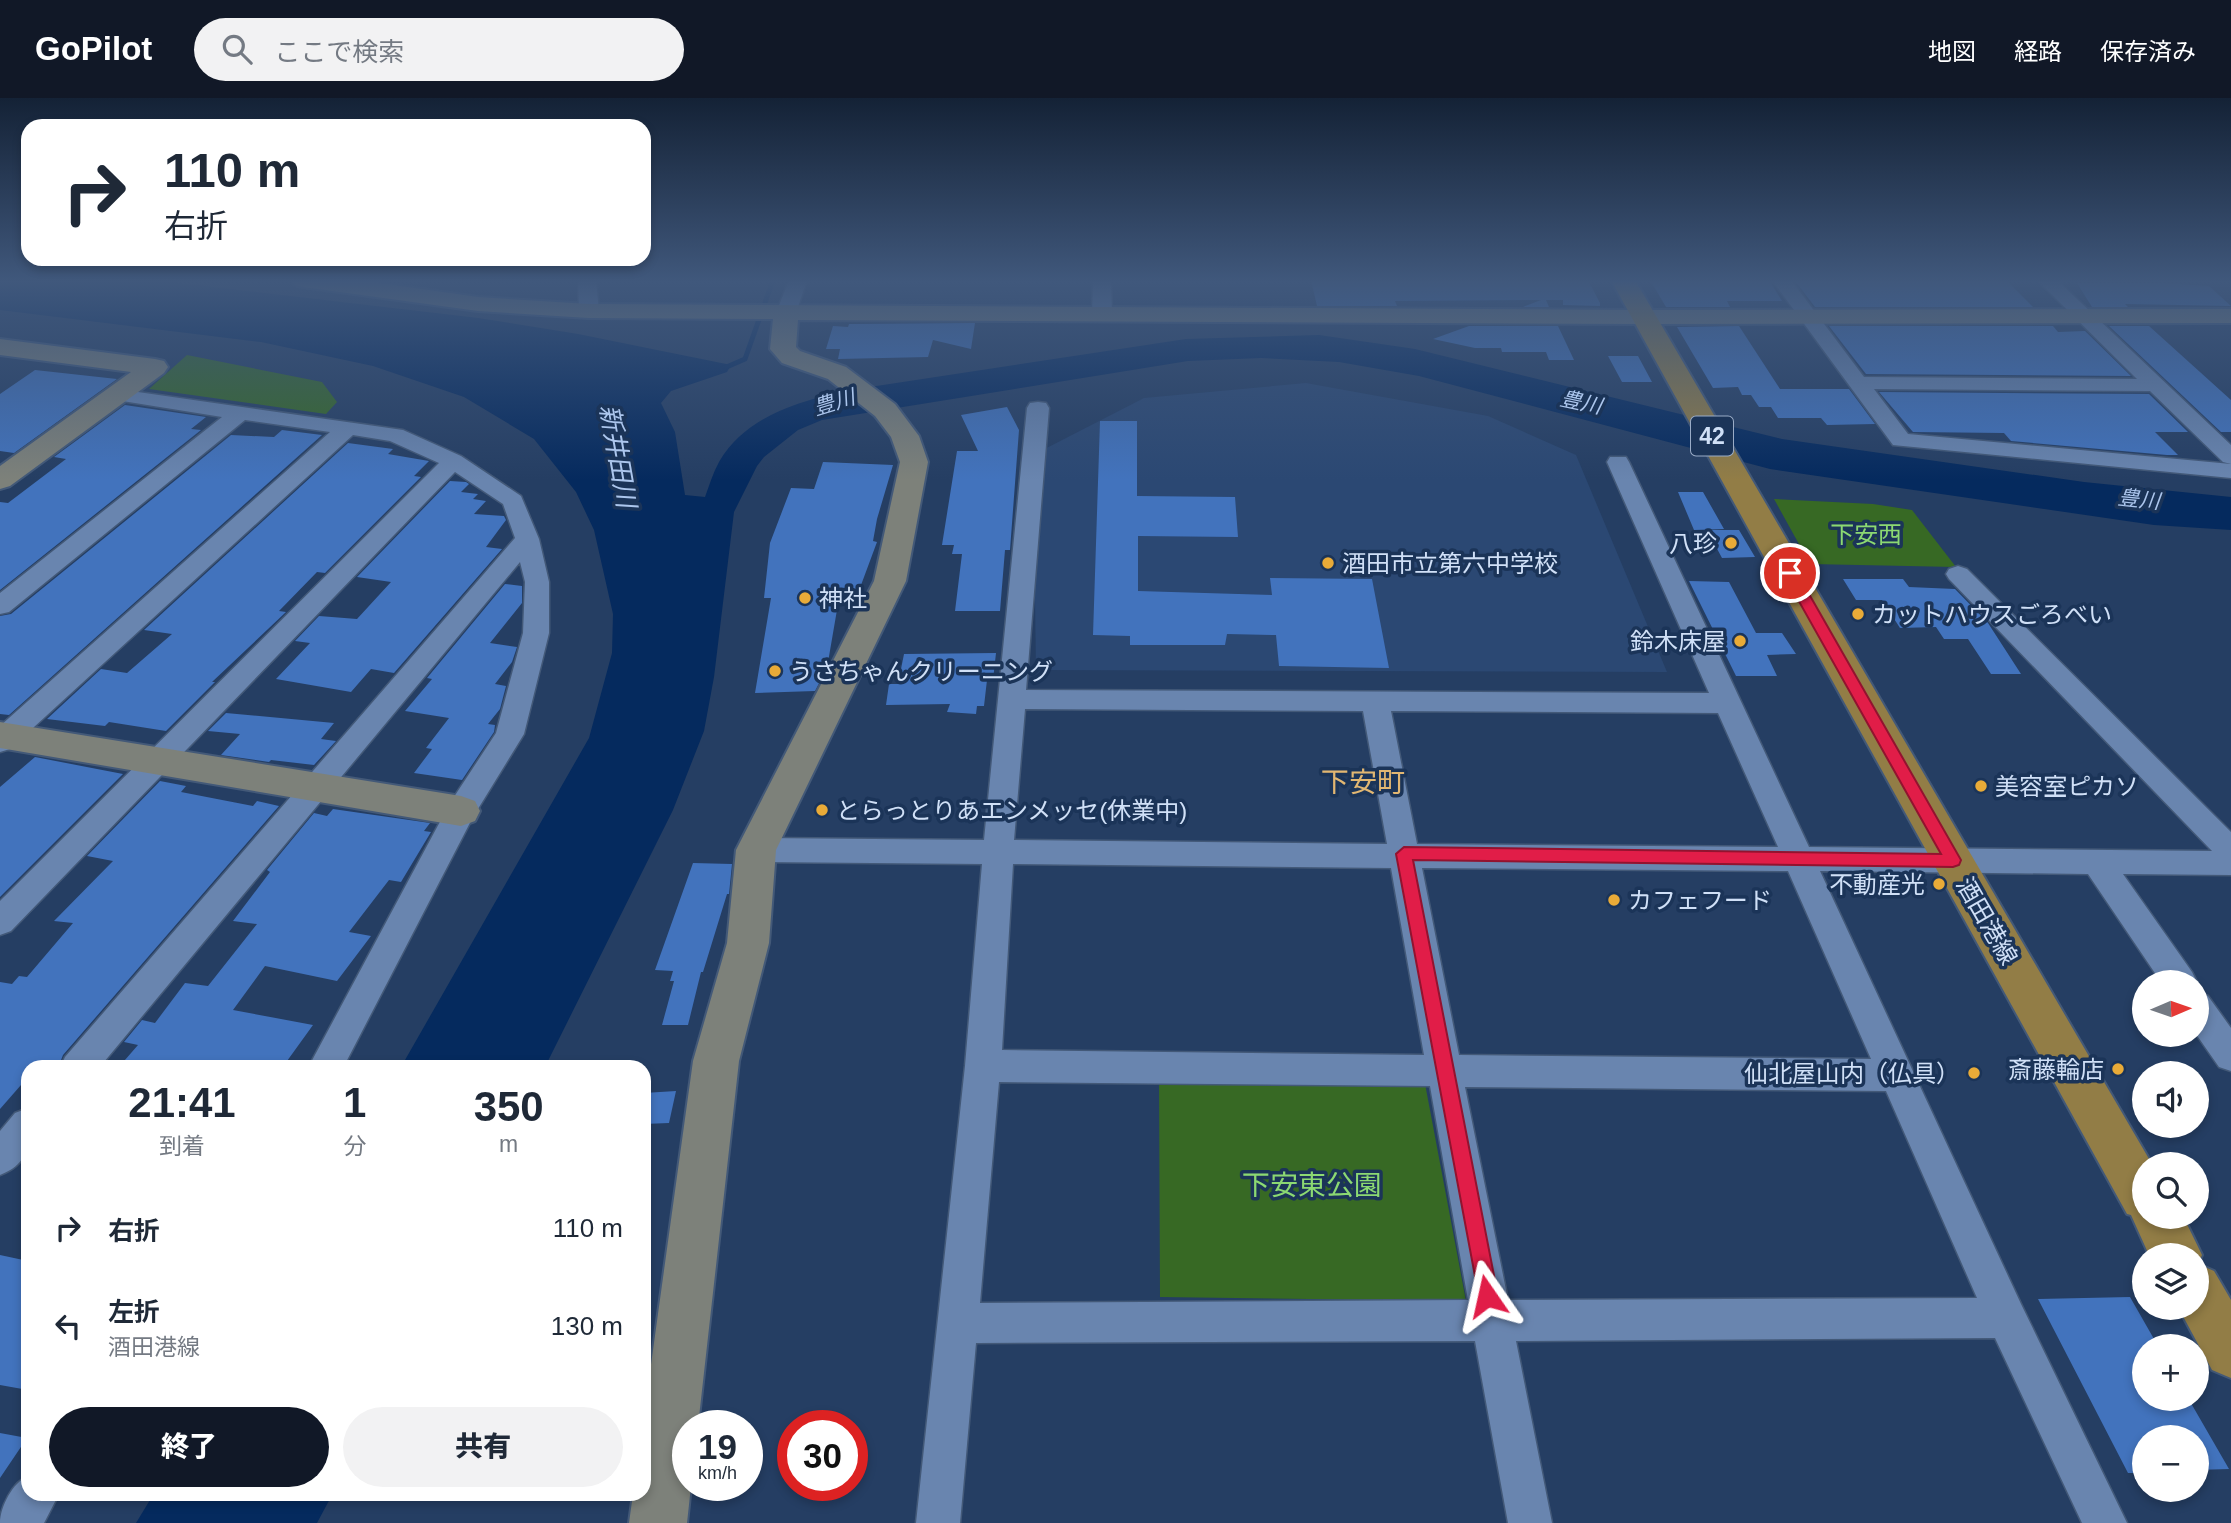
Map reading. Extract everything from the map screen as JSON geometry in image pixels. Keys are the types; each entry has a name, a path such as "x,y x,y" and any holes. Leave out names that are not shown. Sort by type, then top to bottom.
{"main road":[{"name":"酒田港線","path":"1661,346 2132,1176"},
{"path":"2209,1312 2231,1351"}],"street":[{"path":"658,1523 716,1061 748,943 756,850 890,581 914,461 905,436 885,411 837,373 790,357 783,346"},
{"path":"1831,346 1901,440 2231,471"},
{"path":"2115,346 2231,457"},
{"path":"0,347 155,367 0,480"},
{"path":"1858,383 2156,385"},
{"path":"117,395 395,435 453,461 513,501 527,539 537,582 536,633 510,734 461,811 329,1060"},
{"path":"938,1523 956,1323 984,1066 998,852 1038,408"},
{"path":"0,606 241,412"},
{"path":"2,738 349,427"},
{"path":"0,922 453,461"},
{"path":"1618,462 2007,1318 2105,1523"},
{"path":"84,1060 527,539"},
{"path":"1958,575 2231,851"},
{"path":"1013,699 1728,703"},
{"path":"1375,701 1530,1523"},
{"path":"2,738 461,811"},
{"path":"756,850 2231,863"},
{"path":"2097,862 2172,970"},
{"path":"2209,1025 2231,1056"},
{"path":"984,1066 1897,1075"},
{"path":"0,1158 21,1133"},
{"path":"956,1323 2007,1318"},
{"path":"18,1523 32,1501"}],"shaded area":[{"name":"酒田市立第六中学校","path":"1306,383 1488,416 1576,455 1667,672 1036,670 1033,455 1144,398"}],"green space":[{"path":"187,355 322,382 337,402 326,414 149,389"},
{"name":"下安西","path":"1774,499 1873,504 1912,510 1956,567 1810,564"},
{"name":"下安東公園","path":"1159,1070 1423,1073 1466,1301 1160,1297"}],"water":[{"path":"282,346 640,346 731,365 727,372 671,391 661,403 675,432 685,495 705,497 719,462 742,434 770,415 837,392 1137,346 1398,346 1782,439 2084,482 2231,497 2231,530 2154,525 1770,469 1419,376 1339,362 1261,358 1188,361 822,420 798,430 764,457 734,512 714,677 704,731 673,810 548,1060 405,1060 589,738 612,653 613,614 594,530 576,492 534,439 464,397 373,366"},
{"path":"149,1501 329,1501 317,1523 136,1523"}],"building":[{"path":"827,346 931,346 928,357 838,359 840,349 826,349"},
{"path":"1468,346 1568,346 1574,360 1549,360 1546,352 1502,352 1501,348"},
{"path":"1689,346 1752,346 1780,389 1849,389 1875,424 1827,425 1821,418 1778,418 1771,407 1759,407 1751,395 1742,395 1738,387 1713,388"},
{"path":"1845,346 2101,346 2131,376 1866,374"},
{"path":"2131,346 2172,346 2231,400 2231,432 2221,432"},
{"path":"1608,356 1638,356 1652,382 1622,382"},
{"path":"35,370 117,379 14,453 0,451 0,394"},
{"path":"1879,392 2149,394 2188,432 2155,432 2178,455 2167,455 2011,441 2004,433 1913,432"},
{"path":"125,405 206,417 191,429 201,430 0,590 0,502 8,503 66,459 54,457"},
{"path":"1007,407 1019,430 1010,550 1005,550 1000,611 955,611 962,554 952,554 954,545 942,545 957,451 978,451 961,415"},
{"path":"1100,421 1137,421 1137,496 1235,497 1238,537 1138,536 1138,591 1272,595 1270,578 1372,579 1389,668 1279,666 1276,635 1227,634 1225,645 1130,645 1130,636 1093,635"},
{"path":"282,430 322,435 9,715 0,714 0,616 11,614 231,435 274,437"},
{"path":"348,443 393,449 388,454 429,461 414,476 421,477 325,573 317,572 279,611 286,612 212,682 215,682 166,731 109,722 105,726 47,719 101,669 127,673 172,634 144,630"},
{"path":"823,462 893,465 877,519 873,541 877,542 854,604 838,604 827,668 815,691 755,693 771,598 764,598 770,543 791,488 814,489"},
{"path":"450,481 466,482 469,484 461,492 478,494 473,499 486,501 474,514 504,516 506,520 486,547 502,549 394,673 371,669 351,692 276,679 310,643 295,641 319,616 357,619 391,582 357,577"},
{"path":"1678,492 1703,492 1724,529 1694,530"},
{"name":"八珍","path":"1707,530 1739,530 1755,557 1722,558"},
{"path":"1843,579 1903,579 1909,587 1955,589 1988,623 2021,674 1991,674 1968,639 1944,639 1936,627 1900,628 1882,600 1856,600"},
{"path":"1689,581 1729,582 1756,633 1782,633 1796,654 1767,655 1777,676 1736,676"},
{"path":"505,584 522,586 522,603 490,643 517,647 512,662 495,684 506,686 500,709 488,724 495,725 494,732 462,780 414,773 432,749 426,748 449,718 405,711 432,679 427,678"},
{"path":"996,653 993,680 987,680 984,706 977,706 976,714 947,712 950,704 886,705 889,684 898,684 904,654"},
{"path":"226,713 334,723 321,739 336,741 314,765 221,755 240,734 208,731"},
{"path":"35,757 123,774 0,897 0,787"},
{"path":"160,781 186,786 181,792 253,806 257,801 279,806 61,1060 21,1060 21,1085 0,1109 0,982 12,984 19,976 27,977 73,923 54,921 113,861 87,856"},
{"path":"333,809 430,823 424,831 431,832 401,882 389,880 349,932 371,936 337,981 265,966 233,1010 313,1025 288,1060 125,1060 138,1045 124,1042 142,1020 155,1023 185,983 208,986 257,924 233,921 270,872 267,870 314,813 327,816"},
{"path":"693,863 732,864 729,894 701,972 688,1025 662,1025 674,981 670,981 673,971 655,970"},
{"path":"676,1091 669,1123 651,1124 651,1093"},
{"path":"0,1255 21,1260 21,1389 0,1385"},
{"path":"2130,1297 2132,1320 2143,1320 2151,1334 2132,1334 2132,1411 2196,1411 2204,1425 2132,1425 2132,1473 2128,1473 2038,1299"},
{"path":"0,1433 21,1437 21,1447 0,1478"},
{"path":"2209,1434 2229,1469 2209,1470"}],"waterway":[{"path":"722,369 745,359 749,346"}],"place":[{"name":"八珍","path":"1731,543"},
{"name":"酒田市立第六中学校","path":"1328,563"},
{"name":"神社","path":"805,598"},
{"name":"カットハウスごろべい","path":"1858,614"},
{"name":"鈴木床屋","path":"1740,641"},
{"name":"うさちゃんクリーニング","path":"775,671"},
{"name":"美容室ピカソ","path":"1981,786"},
{"name":"とらっとりあエンメッセ(休業中)","path":"822,810"},
{"name":"不動産光","path":"1939,884"},
{"name":"カフェフード","path":"1614,900"},
{"name":"斎藤輪店","path":"2118,1069"},
{"name":"仙北屋山内（仏具）","path":"1974,1073"}],"district":[{"name":"下安町","path":"1363,782"}],"route":[{"path":"1487,1296 1404,854 1953,860 1790,573"}],"water label":[{"name":"豊川","path":"834,402"},
{"name":"豊川","path":"1581,402"},
{"name":"新井田川","path":"618,456"},
{"name":"豊川","path":"2139,499"}]}
